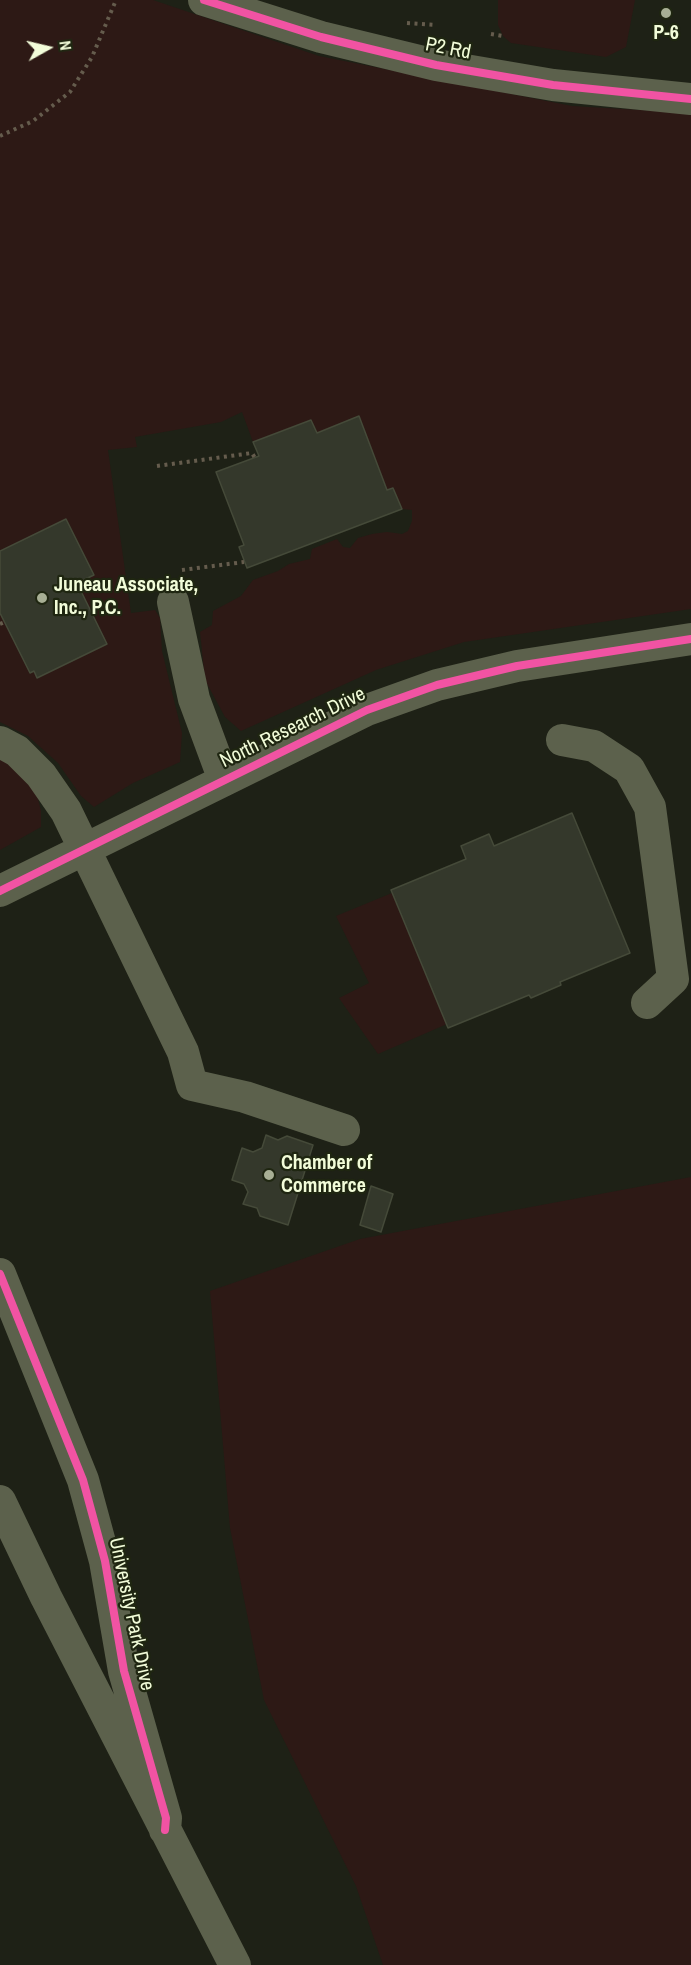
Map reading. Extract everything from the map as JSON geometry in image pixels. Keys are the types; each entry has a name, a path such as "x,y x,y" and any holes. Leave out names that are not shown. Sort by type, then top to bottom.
{"street":[{"name":"P2 Rd","path":"204,0 321,37 436,65 553,85 691,99"},
{"path":"173,602 194,699 224,780"},
{"name":"North Research Drive","path":"0,891 366,710 437,685 517,666 691,639"},
{"path":"562,740 594,746 629,769 650,807 674,979 647,1002"},
{"path":"0,742 17,751 40,775 66,811 86,848 183,1052 192,1085 244,1097 344,1130"},
{"name":"University Park Drive","path":"0,1274 83,1480 105,1561 124,1671 166,1818 165,1830"},
{"name":"University Park Drive","path":"0,1501 235,1965"}],"path":[{"path":"0,136 33,121 70,92 92,57 116,0"},
{"path":"491,34 503,36"},
{"path":"157,466 252,453 255,458"},
{"path":"170,571 244,562"}],"shaded area":[{"path":"0,0 153,0 319,56 572,106 691,113 691,609 464,642 376,670 241,731 225,717 205,680 200,632 212,625 213,611 241,596 253,580 278,571 289,564 310,559 312,549 337,539 343,547 350,548 358,538 387,532 402,534 408,531 412,521 412,510 402,509 393,488 387,490 359,417 317,433 311,420 253,442 242,412 221,422 135,437 137,447 108,450 131,613 155,610 160,618 162,651 182,733 180,762 133,783 94,807 81,796 58,763 28,736 0,722"},
{"path":"498,0 635,0 626,47 606,57 511,43 503,36 498,25"},
{"path":"0,759 16,769 36,791 41,811 41,827 0,850"},
{"path":"392,893 447,1024 378,1054 339,998 369,983 336,916"},
{"path":"691,1177 691,1965 383,1965 356,1886 264,1700 230,1528 210,1291 360,1239"}],"building":[{"path":"359,416 387,490 393,488 402,509 247,568 239,547 244,545 216,472 259,456 253,442 311,420 317,433"},
{"name":"Juneau Associate, Inc., P.C.","path":"66,519 94,575 77,583 107,644 37,678 34,671 30,673 0,613 0,551"},
{"path":"572,813 630,953 560,982 561,985 531,998 529,995 448,1028 391,890 466,859 461,846 489,834 494,846"},
{"name":"Chamber of Commerce","path":"266,1135 278,1140 287,1136 313,1145 288,1225 260,1216 257,1208 243,1204 248,1192 244,1184 232,1180 242,1148 253,1152 262,1148"},
{"path":"371,1186 393,1194 381,1232 360,1225"}],"cycle path":[{"path":"204,0 321,37 436,65 553,85 691,99"},
{"path":"0,891 367,710 437,685 517,666 691,639"},
{"path":"0,1274 83,1480 105,1561 124,1671 166,1818 165,1830"}],"place":[{"name":"P-6","path":"666,13"},
{"name":"Juneau Associate, Inc., P.C.","path":"42,598"},
{"name":"Chamber of Commerce","path":"269,1175"}]}
